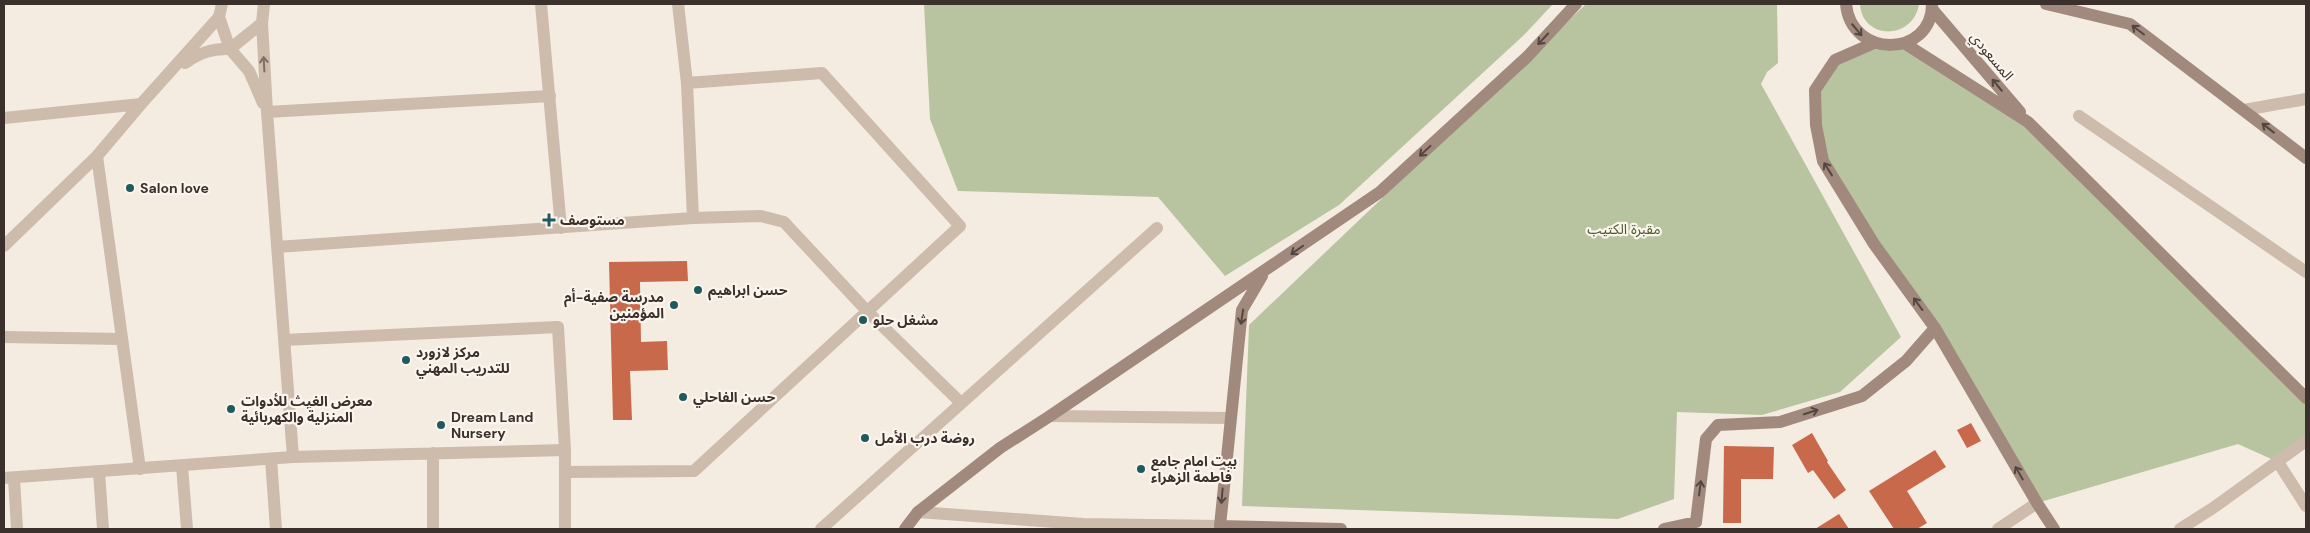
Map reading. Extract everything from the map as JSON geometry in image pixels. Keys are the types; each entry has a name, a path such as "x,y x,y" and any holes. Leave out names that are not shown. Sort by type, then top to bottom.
{"main road":[{"path":"904,529 918,512 1000,448 1263,273 1380,192 1527,57 1576,4"},
{"path":"1846,4 1847,13 1853,26 1862,36 1874,43 1889,46 1904,43 1923,30 1932,6"},
{"path":"2046,4 2130,24 2306,158"},
{"name":"المسعودي","path":"1932,6 2028,122"},
{"path":"1874,43 1835,60 1815,90 1816,125 1823,161 1874,244 1936,328 2054,529"},
{"path":"1904,43 2028,122 2306,398"},
{"path":"1263,273 1242,310 1219,528 1341,529"},
{"path":"1664,529 1696,525 1706,439 1718,425 1780,422 1862,396 1906,361 1936,328"}],"street":[{"path":"4,246 97,156 219,17 222,4"},
{"path":"264,4 262,23 267,112 293,457"},
{"path":"542,4 561,228"},
{"path":"678,4 687,83 693,218"},
{"path":"219,17 230,49 249,71 267,112"},
{"path":"174,69 198,54 218,48 230,49 262,23"},
{"path":"565,472 694,471 960,226 822,73 687,83"},
{"path":"267,112 550,96"},
{"path":"2244,110 2306,99"},
{"path":"4,118 141,104"},
{"path":"2079,116 2306,272"},
{"path":"97,156 140,469"},
{"path":"277,247 693,218 761,216 784,222 867,311 961,403"},
{"path":"821,529 1157,228"},
{"path":"284,340 558,327 565,450 565,529"},
{"path":"4,337 122,339"},
{"path":"1050,416 1230,418"},
{"path":"2180,529 2306,441"},
{"path":"17,529 9,478 293,457 565,450"},
{"path":"433,453 433,529"},
{"path":"270,459 276,529"},
{"path":"2278,462 2306,506"},
{"path":"182,466 187,529"},
{"path":"99,472 103,529"},
{"path":"1998,529 2037,503"},
{"path":"918,512 1083,524 1219,528"}],"green space":[{"path":"924,4 1553,4 1524,35 1339,205 1225,276 1158,197 958,191 930,119"},
{"name":"مقبرة الكتيب","path":"1586,4 1777,4 1778,63 1767,72 1761,84 1901,337 1840,392 1762,415 1677,412 1674,499 1618,519 1242,506 1249,325"},
{"path":"1860,4 1919,4 1915,16 1908,25 1898,30 1888,31 1878,30 1869,24 1863,16"},
{"path":"1874,43 1896,45 2028,122 2306,398 2306,441 2278,462 2238,444 2037,503 1935,328 1823,161 1815,90 1835,60"}],"building":[{"path":"687,261 688,281 640,282 641,342 667,341 668,370 630,371 632,420 613,420 609,262"},
{"path":"1971,423 1981,441 1967,448 1957,430"},
{"path":"1812,433 1827,462 1846,490 1834,499 1813,470 1808,473 1792,445"},
{"path":"1724,446 1774,447 1773,479 1741,479 1741,523 1723,523"},
{"path":"1935,450 1946,467 1907,491 1927,523 1917,529 1894,529 1869,491"},
{"path":"1839,514 1849,529 1815,529"}],"place":[{"name":"Salon love","path":"130,188"},
{"name":"مستوصف","path":"549,220"},
{"name":"حسن ابراهيم","path":"698,290"},
{"name":"مدرسة صفية-أم المؤمنين","path":"674,305"},
{"name":"مشغل حلو","path":"863,320"},
{"name":"مركز لازورد للتدريب المهني","path":"406,360"},
{"name":"حسن الفاحلي","path":"683,397"},
{"name":"معرض الغيث للأدوات المنزلية والكهربائية","path":"231,409"},
{"name":"Dream Land Nursery","path":"441,425"},
{"name":"روضة درب الأمل","path":"865,438"},
{"name":"بيت امام جامع فاطمة الزهراء","path":"1141,469"}]}
